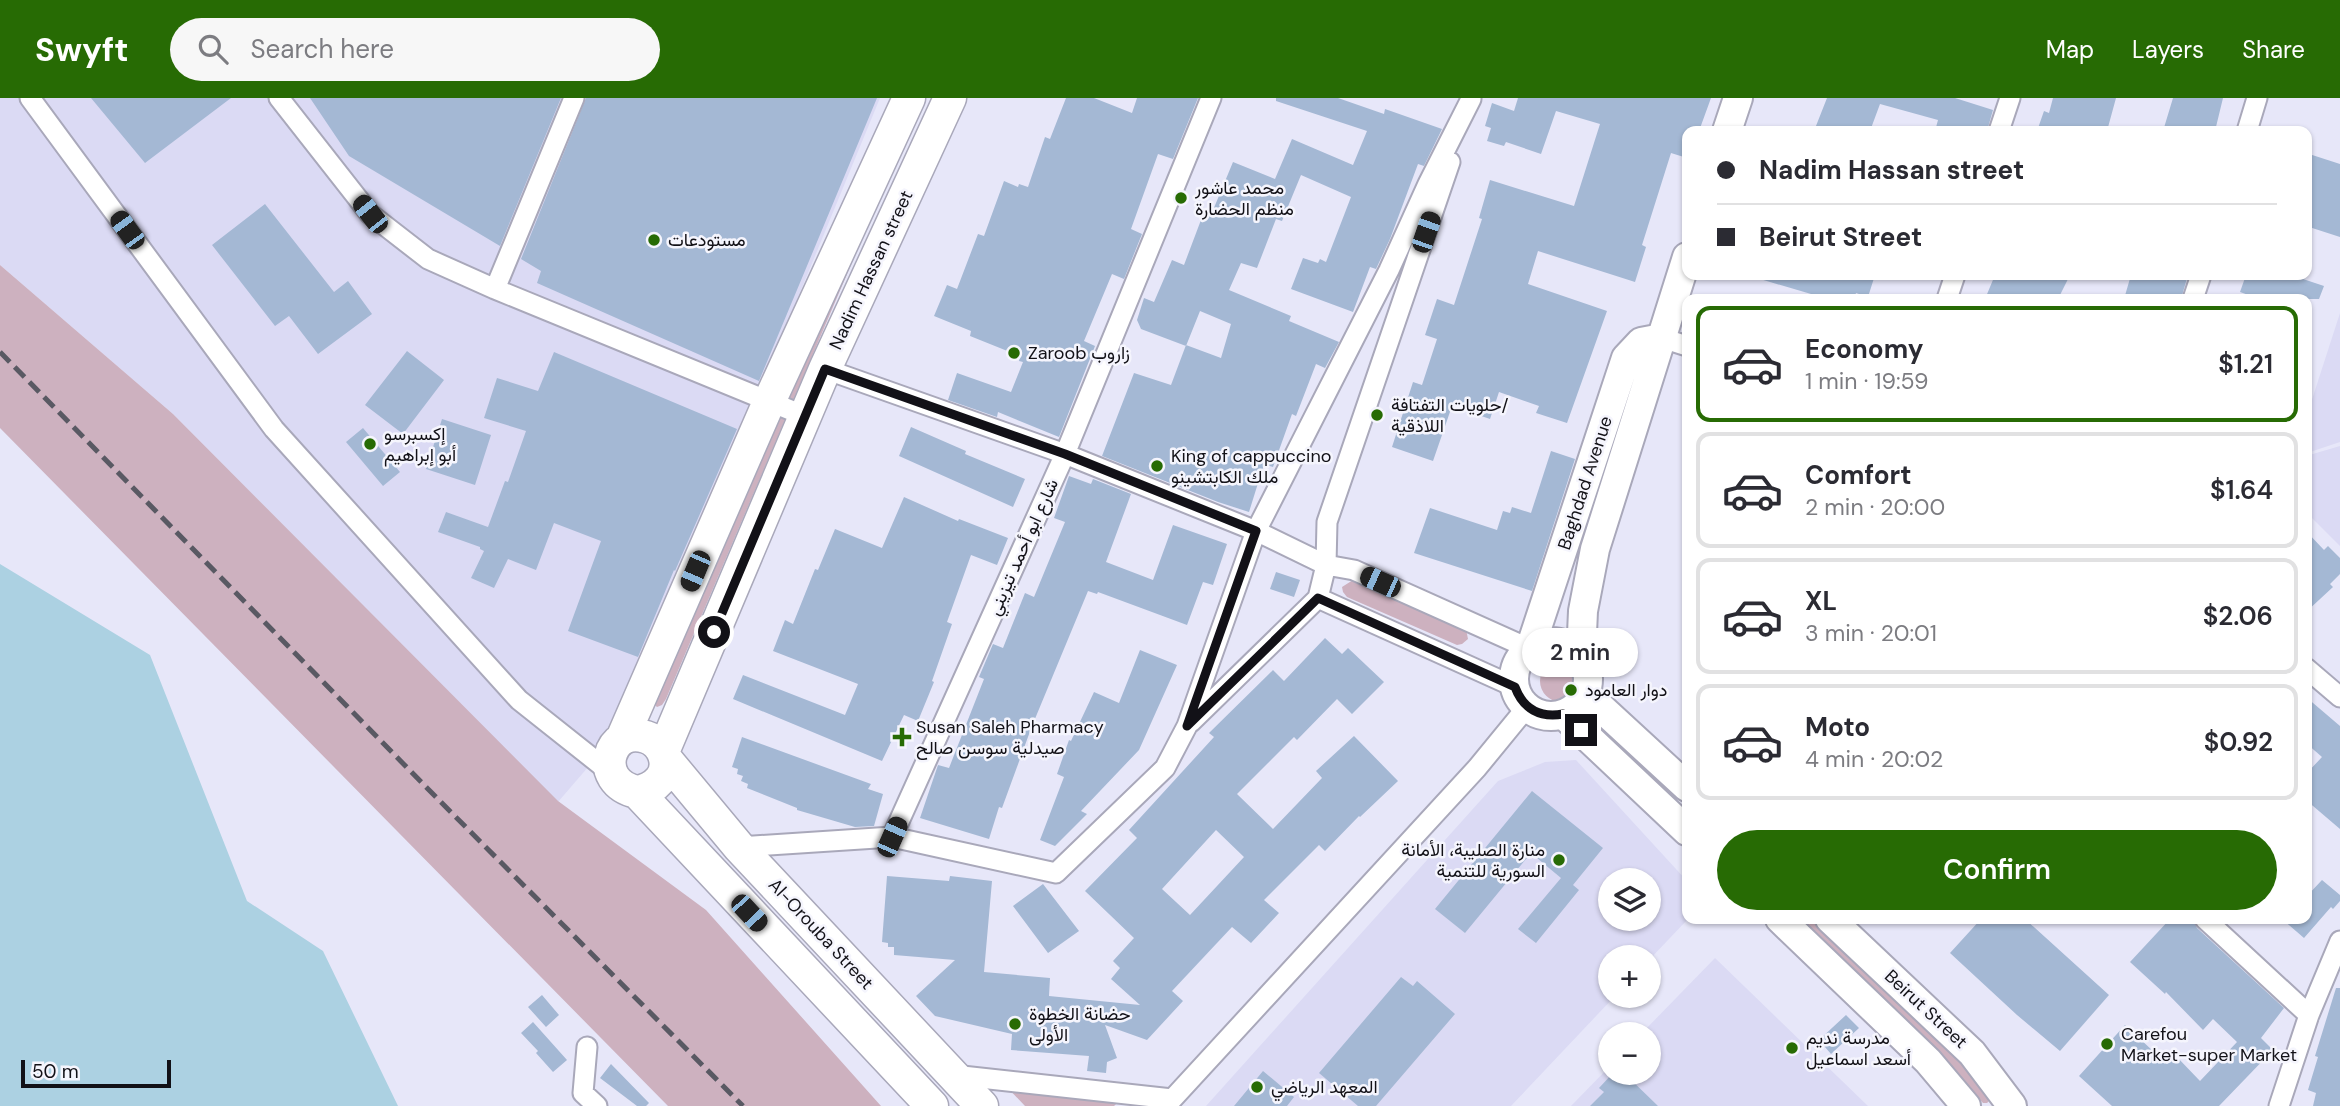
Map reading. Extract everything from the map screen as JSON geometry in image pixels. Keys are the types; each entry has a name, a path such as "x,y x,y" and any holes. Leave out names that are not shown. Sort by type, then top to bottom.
{"main road":[{"path":"622,739 641,735 650,738 664,755 665,770 662,779 655,786 637,792 619,785 611,773 611,752 622,739 769,402 909,98"},
{"name":"Nadim Hassan street","path":"664,755 825,369 950,98"},
{"path":"1729,126 1738,98"},
{"name":"Baghdad Avenue","path":"1581,656 1586,591 1595,549 1674,342 1683,280"},
{"name":"Baghdad Avenue","path":"1530,649 1626,358 1641,342 1674,342"},
{"path":"1551,642 1573,649 1581,656 1588,674 1585,694 1572,709 1563,714 1544,715 1521,697 1517,666 1530,649 1551,642"},
{"path":"1585,694 1682,781"},
{"path":"1563,714 1682,826"},
{"name":"Al-Orouba Street","path":"664,755 740,847 982,1106"},
{"name":"Al-Orouba Street","path":"637,792 932,1106"},
{"name":"Beirut Street","path":"1785,924 1928,1061 1966,1106"},
{"name":"Beirut Street","path":"1835,924 1972,1053 2010,1105"}],"street":[{"path":"30,98 274,429 519,700 611,773"},
{"path":"279,98 370,214 428,259 805,416"},
{"path":"495,289 574,98"},
{"name":"شارع ابو أحمد تيزيني","path":"892,837 1065,454 1211,98"},
{"path":"740,847 892,837 1056,873 1165,768 1187,726 1256,531 1389,270 1470,98"},
{"path":"1187,726 1318,598 1326,565 1327,523 1470,98"},
{"path":"2001,126 2010,98"},
{"path":"2249,126 2258,98"},
{"path":"825,369 1065,454 1256,531 1326,565 1354,570 1530,649"},
{"path":"953,1075 1169,1103 1477,768 1521,697 1318,598"},
{"path":"2312,673 2340,696"},
{"path":"570,741 622,739"},
{"path":"2211,924 2309,1015"},
{"path":"2279,1106 2309,1015 2340,942"},
{"path":"587,1047 583,1093 597,1106"}],"shaded area":[{"path":"0,98 880,98 620,730 558,802 173,414 0,265"},
{"path":"922,98 666,699 657,707 654,704 654,694"},
{"path":"0,265 173,414 558,801 706,910 881,1106 668,1106 0,428"},
{"path":"2340,313 2340,442 2312,451 2312,400"},
{"path":"2340,446 2340,546 2312,518 2312,454"},
{"path":"0,564 150,655 247,901 323,951 398,1106 0,1106"},
{"path":"1353,580 1466,629 1468,639 1457,645 1347,597 1342,587"},
{"path":"1561,660 1576,666 1582,681 1576,696 1561,702 1546,696 1540,681 1546,666"},
{"path":"1576,760 1682,876 1683,924 1661,947 1661,945 1598,945 1598,1008 1604,1008 1511,1106 1206,1106 1498,781 1545,762"},
{"path":"1805,924 1822,924 1946,1042 1990,1100 1983,1103 1931,1045"},
{"path":"1715,958 1868,1106 1571,1106 1598,1078 1598,1085 1661,1085 1661,1022 1653,1022"},
{"path":"1005,1085 1120,1100 1114,1106 1025,1106"}],"building":[{"path":"91,98 231,98 145,163"},
{"path":"310,98 561,98 500,246 349,156"},
{"name":"مستودعات","path":"586,98 877,98 759,381 537,283 541,271 521,259"},
{"path":"1066,98 1094,98 1132,113 1137,98 1198,98 1173,159 1158,154 1131,229 1142,234 1124,279 1112,274 1084,341 1095,346 1059,437 998,412 997,417 948,400 957,373 1011,392 1023,362 1019,361 1020,356 970,336 971,331 934,316 947,285 957,289 978,234 984,236 1004,181 1018,187 1019,184 1028,187 1045,137 1050,139"},
{"path":"1276,98 1338,98 1384,114 1385,109 1442,129 1424,166 1418,164 1390,239 1376,269 1370,267 1353,312 1291,289 1303,258 1318,263 1320,259 1326,262 1351,197 1301,175 1282,221 1276,219 1257,268 1241,263 1229,290 1291,316 1289,321 1339,342 1325,368 1316,364 1296,416 1292,414 1273,467 1264,464 1249,512 1102,456 1134,373 1171,385 1186,346 1141,329 1137,320 1144,298 1154,302 1172,260 1184,265 1204,212 1211,215 1233,162 1275,179 1292,139 1353,165 1367,131 1276,101","holes":["1200,311 1231,324 1221,358 1186,345"]},
{"path":"1518,98 1711,98 1701,126 1682,126 1682,156 1671,153 1642,245 1646,247 1635,282 1538,251 1528,284 1607,311 1567,423 1536,413 1539,406 1499,392 1490,419 1452,406 1433,461 1392,447 1413,382 1422,385 1437,339 1425,335 1437,299 1454,305 1482,219 1479,218 1490,180 1574,206 1600,124 1556,111 1541,154 1506,142 1504,146 1487,141 1491,128 1485,126 1492,103 1514,111"},
{"path":"1827,98 1955,98 1993,110 1988,126 1936,126 1938,120 1880,104 1872,126 1816,126"},
{"path":"2053,98 2116,98 2108,126 2039,126 2044,111 2049,113"},
{"path":"2173,98 2223,98 2216,126 2165,126"},
{"path":"2312,155 2340,164 2340,237 2312,228"},
{"path":"265,204 334,292 348,281 372,314 318,354 289,316 275,326 212,245"},
{"path":"1763,280 1873,280 1869,294 1811,294"},
{"path":"1993,280 2068,280 2060,294 1987,294"},
{"path":"2130,280 2187,280 2182,294 2125,294"},
{"path":"2244,280 2306,280 2324,286 2319,299 2312,299 2312,294 2240,292"},
{"path":"407,351 444,380 403,434 365,405"},
{"path":"554,352 737,429 638,657 568,631 601,541 554,523 536,570 508,559 494,588 471,578 484,551 480,547 438,532 446,512 488,527 526,431 484,418 497,378 538,391"},
{"path":"442,419 491,435 475,485 426,469"},
{"path":"911,427 966,451 965,454 1025,479 1013,507 899,456"},
{"path":"363,428 400,472 383,486 346,442"},
{"path":"1551,451 1575,459 1532,591 1414,553 1430,508 1497,530 1503,511 1510,513 1512,507 1531,513"},
{"path":"1069,476 1091,484 1093,479 1131,494 1106,562 1153,580 1173,525 1227,544 1213,585 1203,582 1187,625 1098,592 1088,591 1032,726 1002,808 999,807 989,839 920,818 938,765 949,768 984,679 979,677 993,644 1003,648 1025,593 1034,597 1065,522 1054,518"},
{"path":"904,497 958,521 959,519 1008,538 997,565 971,555 947,622 952,624 932,681 934,682 918,721 904,715 882,761 733,699 743,675 845,715 858,684 773,651 785,620 793,624 815,569 818,570 835,529 882,548"},
{"path":"2312,537 2324,550 2328,546 2340,558 2340,574 2330,584 2333,587 2312,606"},
{"path":"1276,572 1300,580 1294,597 1270,589"},
{"path":"1325,638 1342,654 1348,648 1384,682 1352,714 1337,699 1297,740 1294,737 1237,794 1273,829 1322,778 1316,771 1354,736 1398,781 1325,851 1319,845 1264,900 1279,913 1251,943 1232,927 1172,991 1183,1001 1147,1040 1105,1025 1117,1058 1107,1062 1106,1073 1087,1071 1089,1056 1011,1050 1012,1034 935,1016 916,996 955,960 894,955 894,947 888,947 888,943 882,942 887,876 949,881 950,876 992,881 984,972 1050,978 1049,996 1140,1005 1111,979 1120,968 1113,961 1134,938 1085,891 1137,838 1129,830 1214,737 1209,733 1273,670 1284,681","holes":["1216,830 1244,857 1190,915 1162,889"]},
{"path":"1140,650 1177,665 1139,750 1081,811 1087,814 1055,846 1040,840 1064,777 1057,774 1069,740 1071,741 1094,692 1119,703"},
{"path":"2312,702 2340,726 2340,829 2312,805 2312,768 2322,757 2312,748"},
{"path":"742,737 871,784 868,789 883,794 874,826 855,827 797,810 747,788 748,784 741,781 743,776 737,774 738,769 732,767"},
{"path":"1532,791 1603,848 1573,885 1579,890 1536,943 1518,929 1561,878 1531,853 1465,933 1435,909"},
{"path":"2322,880 2340,895 2340,901 2333,909 2331,907 2304,938 2288,924 2312,924 2312,891"},
{"path":"1043,884 1079,931 1048,953 1013,906"},
{"path":"1976,924 2031,924 2109,995 2060,1051 1950,953"},
{"path":"2165,924 2195,924 2284,1008 2261,1038 2273,1050 2219,1106 2112,1106 2079,1076 2125,1025 2167,1064 2176,1056 2200,1081 2237,1042 2213,1019 2203,1030 2166,992 2165,994 2130,962"},
{"path":"1401,977 1413,986 1417,981 1455,1014 1376,1106 1358,1106 1319,1073"},
{"path":"2336,988 2340,988 2340,1106 2313,1106 2316,1093 2308,1090 2318,1057 2315,1056"},
{"path":"542,995 559,1015 546,1027 528,1007"},
{"path":"1846,1015 1859,1028 1831,1054 1819,1040"},
{"path":"533,1022 567,1060 553,1072 521,1033"},
{"path":"611,1064 649,1103 646,1106 637,1106 600,1078"},
{"path":"1263,1071 1294,1097 1287,1106 1234,1106"},
{"path":"1602,1085 1636,1085 1658,1106 1590,1106 1604,1092 1599,1088"}],"railway":[{"path":"0,352 743,1106"}],"place":[{"name":"محمد عاشور منظم الحضارة","path":"1181,198"},
{"name":"مستودعات","path":"654,240"},
{"name":"Zaroob زاروب","path":"1014,353"},
{"name":"حلويات التفتافة/ اللاذقية","path":"1377,415"},
{"name":"إكسبرسو أبو إبراهيم","path":"370,444"},
{"name":"King of cappuccino ملك الكابتشينو","path":"1157,466"},
{"name":"دوار العامود","path":"1571,690"},
{"name":"Susan Saleh Pharmacy صيدلية سوسن صالح","path":"902,737"},
{"name":"منارة الصليبة، الأمانة السورية للتنمية","path":"1559,860"},
{"name":"حضانة الخطوة الأولى","path":"1015,1024"},
{"name":"Carefou Market-super Market","path":"2107,1044"},
{"name":"مدرسة نديم أسعد اسماعيل","path":"1792,1048"},
{"name":"المعهد الرياضي","path":"1257,1087"}],"route":[{"path":"714,632 825,369 1065,454 1256,531 1187,726 1318,598 1515,687 1527,707 1544,715 1563,714 1581,730"}]}
